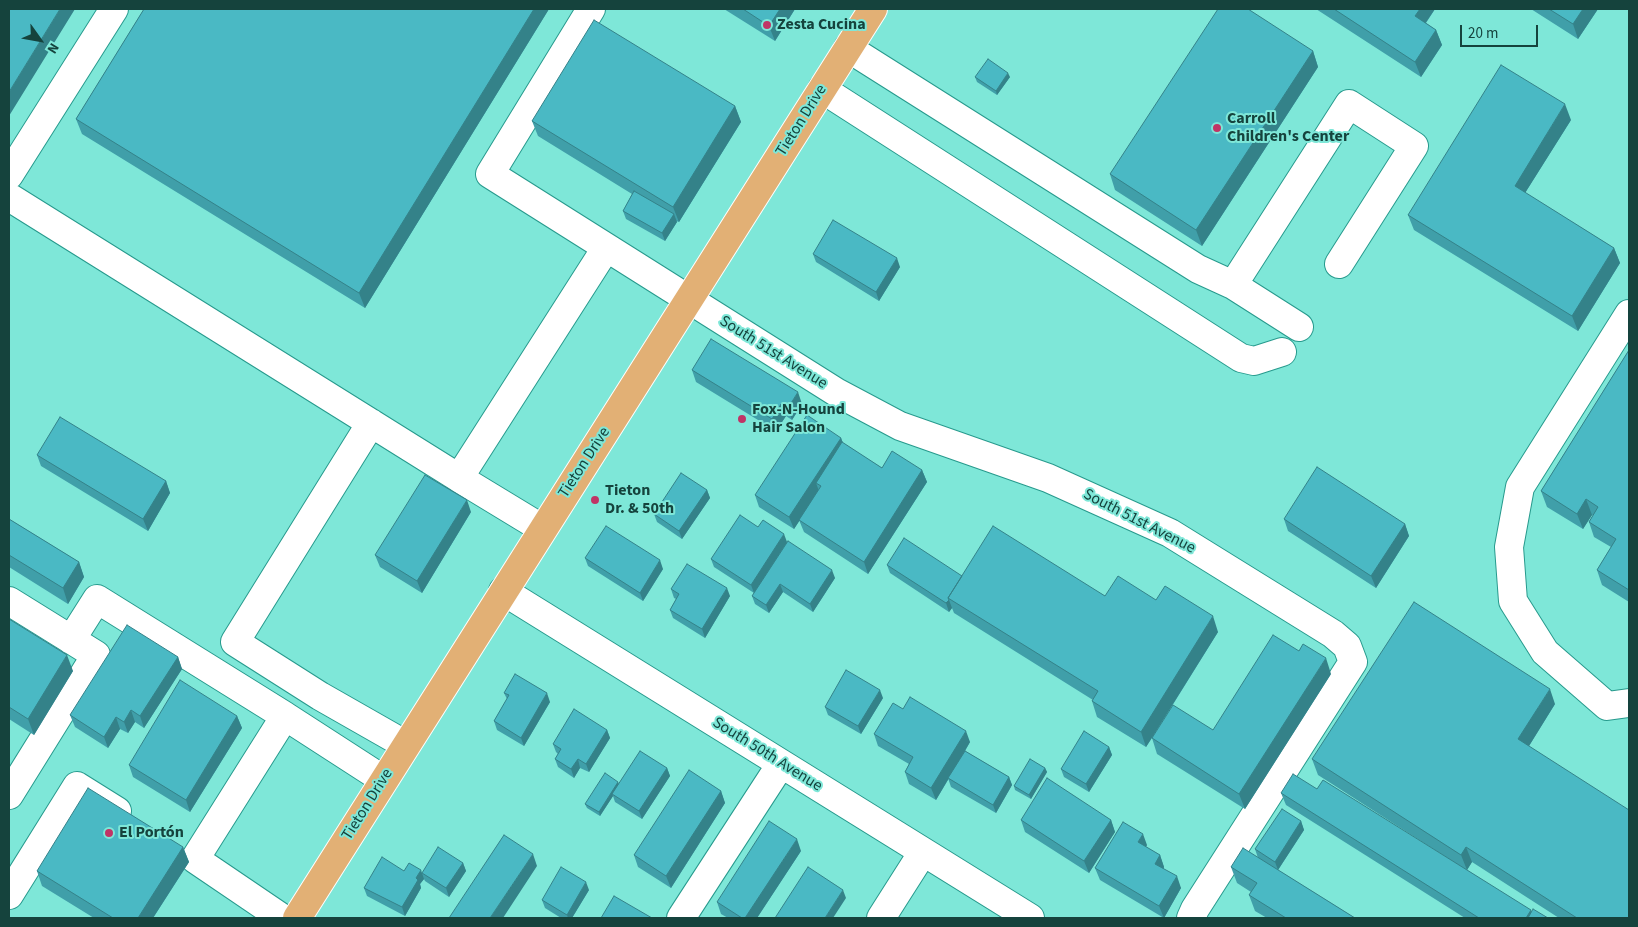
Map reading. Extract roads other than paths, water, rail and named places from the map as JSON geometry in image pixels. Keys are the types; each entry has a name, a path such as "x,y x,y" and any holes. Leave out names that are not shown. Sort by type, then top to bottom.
{"main road":[{"name":"Tieton Drive","path":"298,918 406,744 690,300 873,9"}],"street":[{"path":"9,175 114,9"},
{"path":"591,9 490,174 690,300"},
{"path":"848,48 1198,269 1233,286 1299,327"},
{"path":"822,89 1241,358 1254,361 1282,352"},
{"path":"1233,286 1348,104 1414,146 1338,264"},
{"path":"9,197 543,529"},
{"path":"459,478 606,248"},
{"name":"South 51st Avenue","path":"690,300 836,392 900,426 1048,478 1170,533 1333,634 1347,646 1353,662 1195,908 1191,918"},
{"path":"1629,314 1520,487 1509,547 1513,601 1544,652 1607,706 1629,703"},
{"path":"371,423 235,642 320,696 406,744"},
{"name":"South 50th Avenue","path":"503,591 1030,918"},
{"path":"72,640 97,599 384,780"},
{"path":"9,600 96,655 17,764 9,795"},
{"path":"195,859 285,716"},
{"path":"680,918 782,764"},
{"path":"9,895 77,786 136,822"},
{"path":"170,843 282,918"},
{"path":"881,918 923,852"}],"place":[{"name":"Zesta Cucina","path":"767,25"},
{"name":"Carroll Children's Center","path":"1217,128"},
{"name":"Fox-N-Hound Hair Salon","path":"742,419"},
{"name":"Tieton Dr. & 50th","path":"595,500"},
{"name":"El Portón","path":"109,833"}]}
